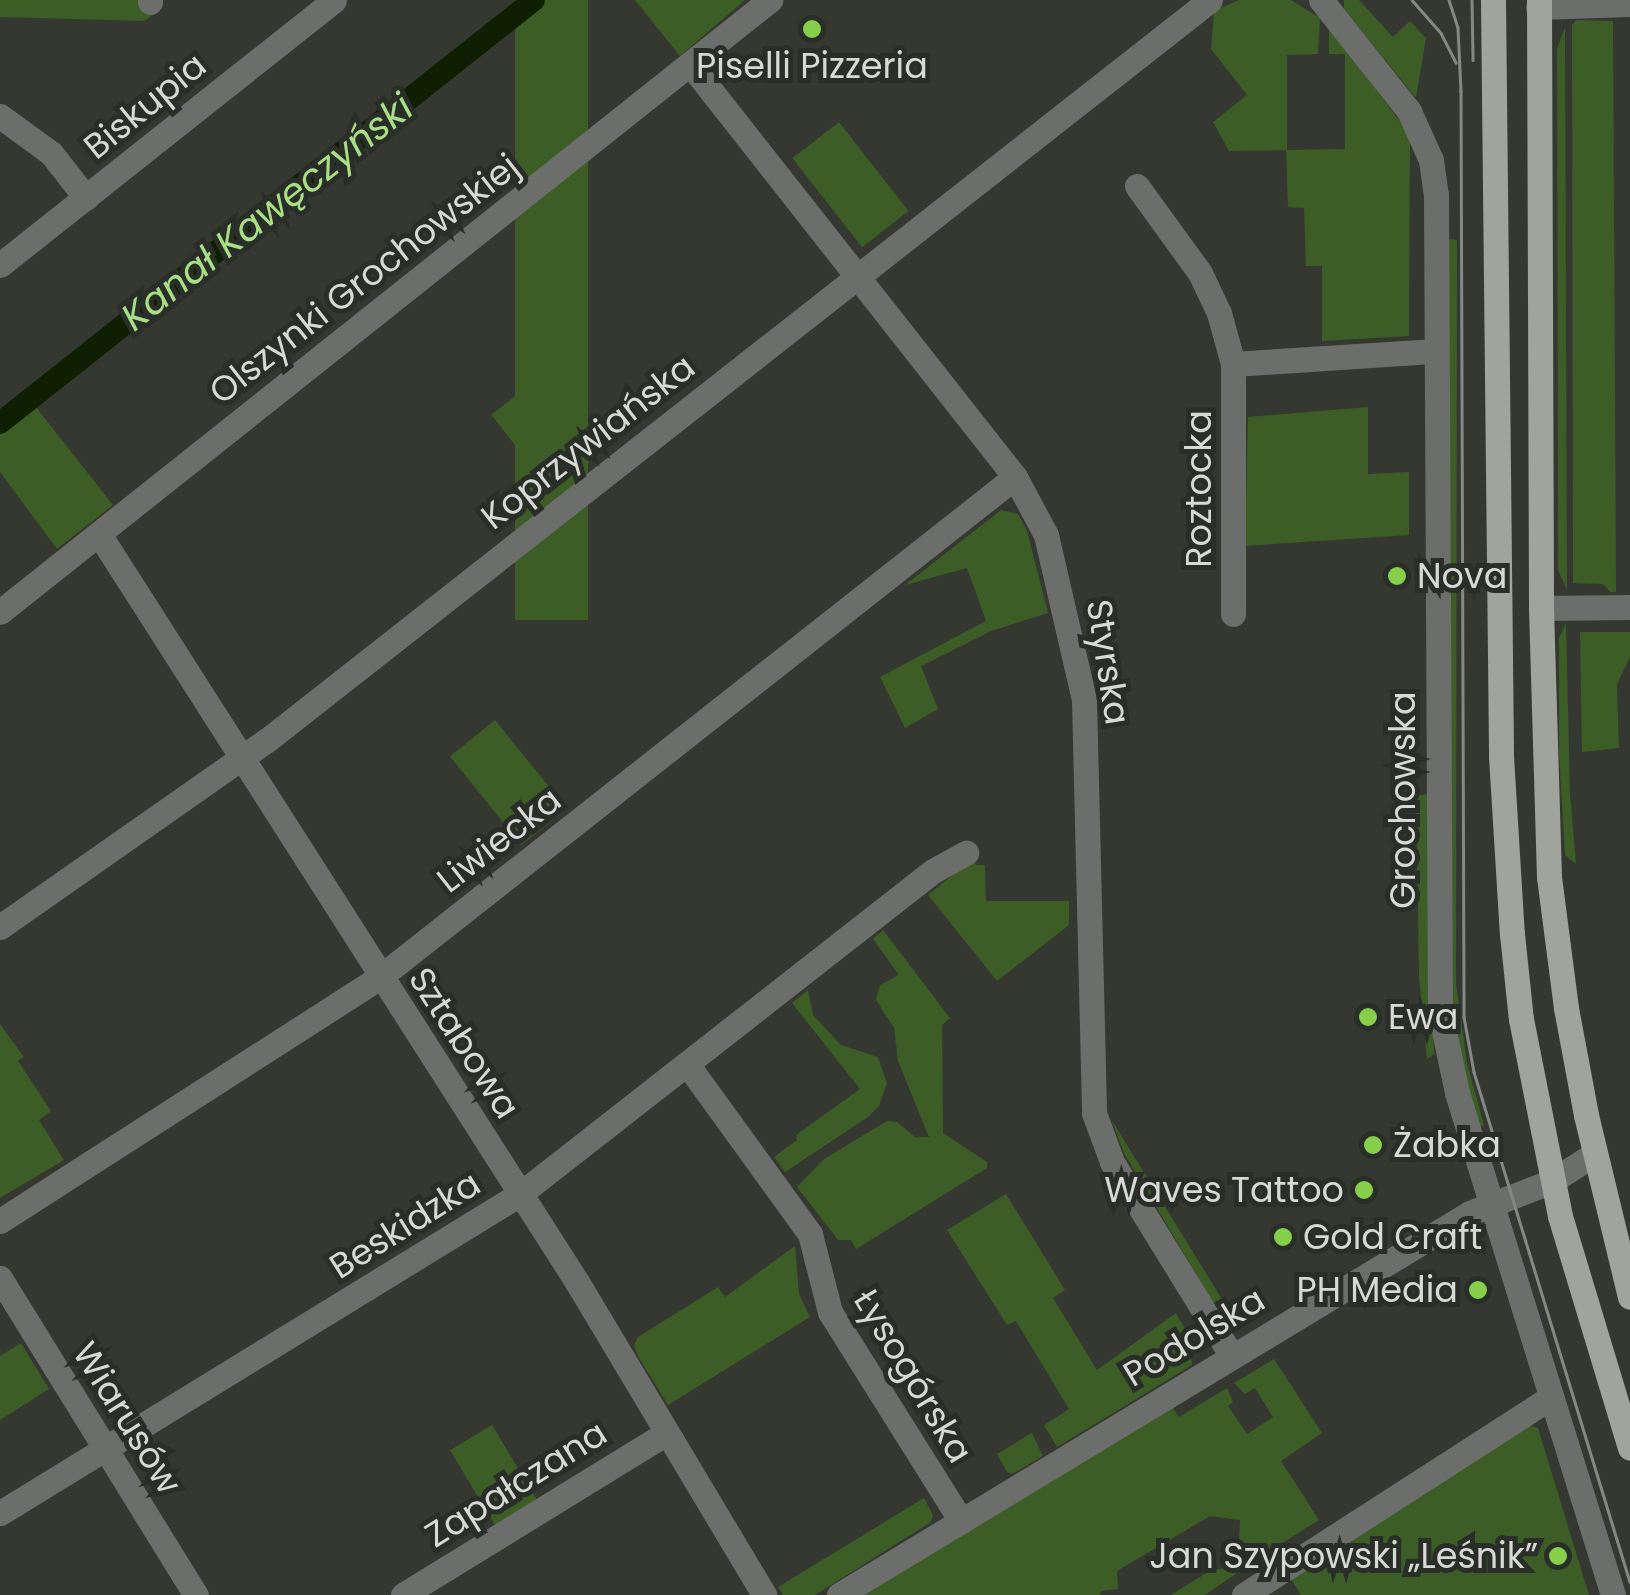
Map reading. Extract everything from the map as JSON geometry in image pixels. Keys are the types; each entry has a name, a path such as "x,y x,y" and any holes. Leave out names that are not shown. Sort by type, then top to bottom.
{"main road":[{"path":"1493,0 1505,850 1521,1019 1552,1181 1630,1448"},
{"path":"1538,3 1541,608 1549,877 1566,1008 1594,1154 1630,1297"}],"street":[{"name":"Biskupia","path":"0,265 334,0"},
{"name":"Olszynki Grochowskiej","path":"0,612 770,0"},
{"name":"Koprzywiańska","path":"0,927 242,756 1210,0"},
{"path":"1538,3 1630,4"},
{"name":"Grochowska","path":"1327,5 1424,136 1436,195 1440,1012 1458,1093 1613,1595"},
{"name":"Styrska","path":"690,64 1015,477 1046,535 1084,700 1094,1113 1112,1162 1231,1355"},
{"path":"0,116 54,156 86,198"},
{"name":"Roztocka","path":"1137,186 1200,274 1219,312 1234,364 1233,614"},
{"name":"Roztocka","path":"1234,364 1436,352"},
{"name":"Liwiecka","path":"0,1220 380,977 1015,477"},
{"name":"Sztabowa","path":"99,534 520,1194 764,1595"},
{"path":"1541,608 1630,607"},
{"name":"Beskidzka","path":"0,1512 520,1194 933,871 966,852"},
{"name":"Łysogórska","path":"687,1064 810,1234 830,1312 960,1521"},
{"name":"Podolska","path":"838,1595 1491,1202 1552,1181 1594,1154"},
{"name":"Wiarusów","path":"0,1278 196,1595"},
{"path":"1244,1595 1551,1397"},
{"name":"Zapałczana","path":"403,1595 666,1432"}],"green space":[{"path":"0,0 140,0 160,10 144,21 0,17"},
{"path":"515,0 588,0 588,620 515,620"},
{"path":"635,0 745,0 680,56"},
{"path":"1239,0 1291,0 1320,18 1318,54 1287,55 1287,150 1345,149 1345,54 1329,54 1329,27 1402,124 1410,140 1409,336 1322,341 1322,266 1306,266 1304,208 1288,207 1286,150 1229,151 1213,122 1247,95 1211,49 1214,11"},
{"path":"1344,0 1359,0 1393,37 1410,21 1426,38 1416,98 1344,9"},
{"path":"1576,20 1613,21 1616,592 1610,592 1603,584 1573,583 1572,25"},
{"path":"1565,27 1567,590 1558,570 1557,49"},
{"path":"839,122 909,211 862,247 793,158"},
{"path":"1447,239 1457,240 1456,984 1467,1063 1484,1125 1477,1127 1452,1027"},
{"path":"537,379 597,456 552,492 491,415"},
{"path":"24,392 113,505 57,549 0,472 0,411"},
{"path":"1368,407 1368,474 1409,472 1409,535 1245,546 1248,417"},
{"path":"1001,510 1018,514 1027,531 1048,613 991,631 921,666 938,709 905,728 880,677 986,621 967,568 905,585"},
{"path":"1566,623 1570,794 1576,864 1565,855 1559,753 1559,638"},
{"path":"1580,632 1630,632 1630,657 1617,684 1619,748 1582,752"},
{"path":"495,720 567,809 522,845 450,757"},
{"path":"1427,794 1434,1054 1427,1059 1419,977 1416,796"},
{"path":"973,859 976,865 985,865 986,901 1069,901 1069,925 997,981 928,895"},
{"path":"883,930 950,1018 942,1025 943,1133 987,1162 987,1168 856,1249 851,1240 838,1240 797,1187 824,1159 887,1121 897,1122 915,1137 929,1137 898,1061 894,1028 876,1000 880,985 899,975 873,939"},
{"path":"808,990 813,1015 841,1045 878,1057 887,1083 879,1106 868,1117 785,1172 774,1157 797,1140 796,1135 860,1089 792,1003"},
{"path":"0,1024 24,1057 18,1061 51,1111 39,1120 64,1160 0,1198"},
{"path":"1111,1119 1236,1322 1225,1322 1124,1153"},
{"path":"1006,1194 1065,1290 1053,1298 1097,1370 1176,1313 1189,1336 1192,1365 1057,1447 1044,1425 1069,1409 1016,1321 1007,1325 947,1230"},
{"path":"795,1246 799,1294 810,1317 668,1405 638,1356 634,1345 638,1337 718,1287 725,1297"},
{"path":"21,1343 49,1389 0,1420 0,1356"},
{"path":"1274,1359 1322,1433 1281,1461 1319,1520 1257,1559 1239,1539 1240,1520 1210,1516 1117,1571 1118,1589 1101,1591 1100,1595 863,1595 1170,1404 1179,1417 1227,1388 1233,1402 1228,1406 1247,1434 1273,1417 1255,1388 1245,1394 1234,1383"},
{"path":"492,1425 537,1500 495,1525 450,1450"},
{"path":"1529,1425 1538,1428 1589,1595 1301,1595 1291,1579"},
{"path":"1032,1433 1043,1456 1012,1474 1007,1472 997,1454"},
{"path":"924,1498 933,1515 931,1522 815,1595 783,1595 778,1587"},
{"path":"1234,1556 1247,1566 1205,1595 1171,1595 1211,1570 1223,1569"}],"waterway":[{"name":"Kanał Kawęczyński","path":"0,423 534,0"}],"tram line":[{"path":"1412,0 1441,33 1456,62"},
{"path":"1449,0 1458,28 1461,91 1464,1017 1474,1072 1630,1582"},
{"path":"1472,0 1473,60"}],"place":[{"name":"Piselli Pizzeria","path":"812,29"},
{"name":"Nova","path":"1397,576"},
{"name":"Ewa","path":"1368,1017"},
{"name":"Żabka","path":"1373,1145"},
{"name":"Waves Tattoo","path":"1364,1190"},
{"name":"Gold Craft","path":"1283,1237"},
{"name":"PH Media","path":"1478,1290"},
{"name":"Jan Szypowski „Leśnik”","path":"1558,1556"}]}
